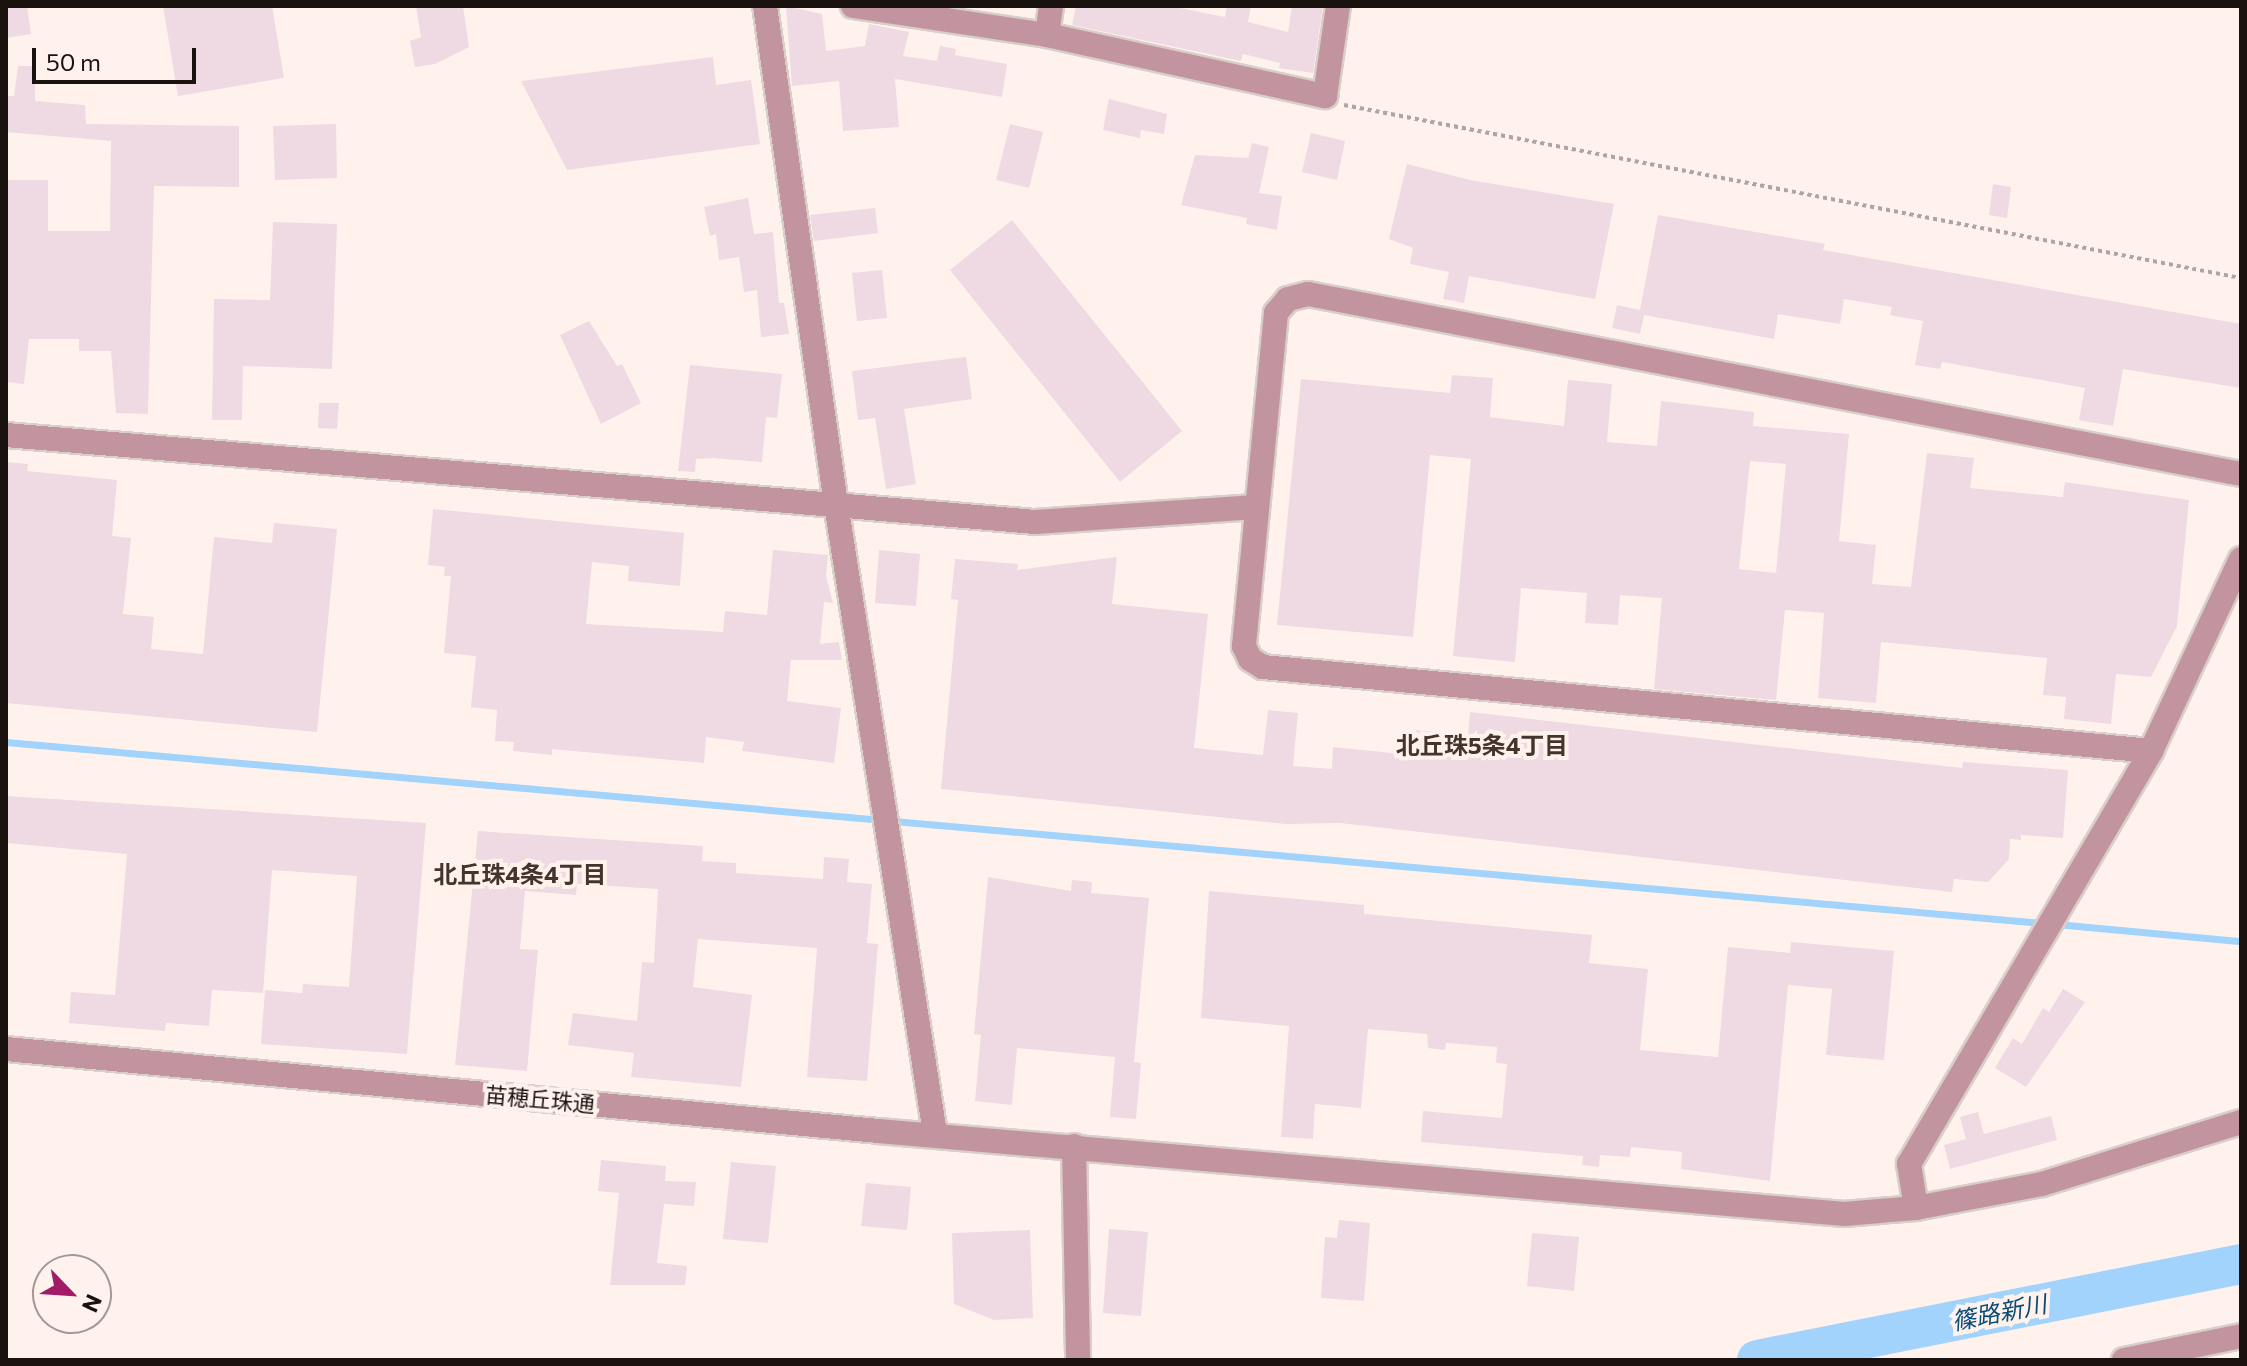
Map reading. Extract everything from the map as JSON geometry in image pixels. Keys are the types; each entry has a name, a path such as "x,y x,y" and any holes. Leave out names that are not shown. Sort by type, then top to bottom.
{"street":[{"path":"765,6 836,504 935,1133"},
{"path":"853,6 1047,35 1325,96 1338,6"},
{"path":"1047,35 1051,6"},
{"path":"2151,751 1263,667 1250,659 1244,646 1254,507 1276,313 1288,299 1308,294 2241,474"},
{"path":"6,435 1036,522 1254,507"},
{"path":"1916,1208 1909,1164 2151,751 2241,559"},
{"name":"苗穂丘珠通","path":"6,1049 1844,1214 1916,1208 2042,1184 2241,1122"},
{"path":"1074,1146 1078,1360"},
{"path":"2124,1360 2241,1336"}],"path":[{"path":"1325,96 1340,104 2241,278"}],"building":[{"path":"6,6 27,6 31,34 6,38"},
{"path":"163,6 272,6 284,78 178,96"},
{"path":"416,6 463,6 469,47 435,64 415,67 410,41 421,37"},
{"path":"786,6 822,14 826,51 865,46 869,24 909,32 903,56 937,61 940,46 956,49 955,55 1007,64 1002,97 895,79 899,127 843,131 839,81 792,86"},
{"path":"1076,6 1170,6 1225,17 1227,6 1251,6 1248,22 1288,32 1292,6 1323,6 1313,73 1279,68 1280,63 1243,54 1241,61 1072,25"},
{"path":"713,57 716,85 751,80 760,144 567,170 521,81"},
{"path":"18,66 35,66 35,101 85,105 86,124 239,126 239,187 154,186 148,414 116,413 111,351 79,351 79,339 29,339 24,384 6,382 6,180 48,180 48,231 110,231 111,141 6,132 6,96 14,96"},
{"path":"1109,99 1167,114 1164,134 1141,130 1140,138 1103,130"},
{"path":"336,124 337,178 275,180 273,126"},
{"path":"1010,124 1043,132 1029,188 996,180"},
{"path":"1311,133 1345,141 1337,180 1302,172"},
{"path":"1252,143 1269,147 1259,193 1282,196 1277,230 1246,224 1247,218 1181,205 1195,155 1248,158"},
{"path":"1407,164 1470,180 1614,204 1595,299 1469,276 1464,303 1443,299 1449,272 1410,264 1413,248 1389,239"},
{"path":"1993,184 2011,187 2007,218 1989,215"},
{"path":"748,198 754,234 773,232 779,303 784,303 789,334 761,337 757,290 744,292 739,257 719,260 716,234 710,236 704,207"},
{"path":"875,208 878,233 814,241 810,215"},
{"path":"1658,215 1825,244 1823,250 2241,324 2241,388 2123,369 2113,426 2079,420 2085,388 1942,362 1940,369 1915,365 1923,321 1890,315 1892,307 1844,299 1840,324 1778,314 1774,339 1644,315 1640,334 1612,328 1617,305 1640,310"},
{"path":"1012,220 1182,431 1120,482 950,270"},
{"path":"273,222 337,224 332,369 243,366 242,420 212,420 214,299 270,300"},
{"path":"882,270 887,318 857,321 852,273"},
{"path":"589,321 617,366 622,364 641,403 601,424 560,335"},
{"path":"966,357 972,399 904,409 916,484 886,489 875,418 858,420 852,371"},
{"path":"690,365 782,374 777,418 766,417 762,462 696,459 695,472 678,471"},
{"path":"1452,375 1493,378 1490,417 1564,426 1568,380 1612,384 1607,442 1657,446 1661,401 1754,412 1753,426 1849,434 1839,541 1876,545 1872,584 1911,587 1927,453 1974,458 1970,488 2063,497 2065,482 2189,500 2177,626 2151,677 2116,674 2111,724 2064,719 2066,697 2043,695 2047,658 1881,642 1876,703 1818,698 1824,613 1785,610 1776,700 1654,689 1662,598 1620,595 1618,625 1585,623 1587,593 1521,588 1515,662 1453,656 1471,459 1430,455 1413,637 1277,625 1301,379 1450,393","holes":["1750,461 1786,464 1776,573 1739,569"]},
{"path":"319,403 339,403 337,429 318,428"},
{"path":"6,462 28,464 27,471 117,480 112,536 131,538 123,614 154,617 151,649 203,654 214,537 272,543 274,523 337,529 317,732 6,703"},
{"path":"433,509 684,533 680,586 628,581 629,566 592,562 586,624 723,632 725,611 767,615 773,550 828,555 826,576 833,603 824,602 820,644 839,642 842,660 791,660 787,701 841,708 834,763 742,751 744,742 706,737 704,763 552,749 552,755 513,751 514,742 495,741 497,710 471,707 476,656 444,653 451,576 444,576 445,567 428,565"},
{"path":"879,550 920,554 916,606 875,603"},
{"path":"1117,557 1112,604 1208,614 1194,748 1263,755 1268,710 1298,713 1293,766 1332,769 1333,747 1412,755 1414,730 1468,735 1470,712 1962,768 1963,762 2068,770 2063,838 2021,835 2021,840 2010,839 2009,859 1988,882 1954,879 1952,892 1340,823 1286,824 941,789 958,600 951,599 955,559 1018,564 1017,570"},
{"path":"6,796 426,823 407,1054 261,1044 265,990 302,993 303,984 349,987 357,876 272,870 263,993 212,990 209,1026 166,1023 165,1031 69,1023 71,992 115,995 127,854 6,843"},
{"path":"478,831 703,846 702,861 736,863 736,873 823,879 824,857 849,859 847,882 872,884 867,943 878,944 867,1081 807,1077 817,948 698,939 693,987 752,995 741,1087 631,1077 634,1053 568,1045 573,1013 637,1021 642,962 654,963 658,889 577,884 576,895 525,891 520,949 538,950 527,1071 455,1065"},
{"path":"988,877 1071,891 1072,880 1092,882 1091,893 1149,898 1134,1062 1141,1063 1136,1119 1110,1117 1115,1057 1017,1048 1012,1105 975,1101 981,1035 974,1034"},
{"path":"1209,891 1364,905 1364,914 1592,935 1589,963 1648,969 1640,1050 1718,1057 1728,947 1790,953 1791,942 1894,951 1884,1060 1826,1055 1832,989 1788,985 1770,1181 1681,1169 1682,1152 1631,1147 1630,1157 1600,1155 1599,1167 1582,1165 1583,1156 1421,1142 1423,1111 1502,1118 1507,1064 1496,1063 1497,1047 1446,1043 1445,1050 1428,1048 1427,1034 1368,1029 1361,1108 1315,1104 1313,1139 1281,1137 1289,1026 1201,1018"},
{"path":"2063,989 2085,1002 2026,1087 1995,1068 2013,1038 2022,1044 2043,1008 2049,1012"},
{"path":"1978,1112 1984,1134 2051,1116 2057,1140 1950,1169 1944,1145 1966,1139 1960,1117"},
{"path":"601,1160 666,1166 665,1181 696,1182 694,1206 664,1204 657,1263 687,1266 685,1285 610,1285 619,1193 598,1191"},
{"path":"731,1162 776,1166 768,1243 723,1239"},
{"path":"866,1183 911,1187 907,1230 861,1226"},
{"path":"1339,1220 1370,1223 1364,1301 1321,1298 1325,1237 1337,1238"},
{"path":"1109,1229 1148,1232 1141,1316 1103,1313"},
{"path":"1030,1230 1033,1318 994,1320 954,1304 952,1233"},
{"path":"1532,1233 1579,1237 1574,1291 1527,1286"}],"waterway":[{"path":"6,742 2044,923"},
{"path":"2056,924 2241,941"},
{"name":"篠路新川","path":"1757,1360 2241,1264"}],"district":[{"name":"北丘珠5条4丁目","path":"1482,745"},
{"name":"北丘珠4条4丁目","path":"520,874"}]}
